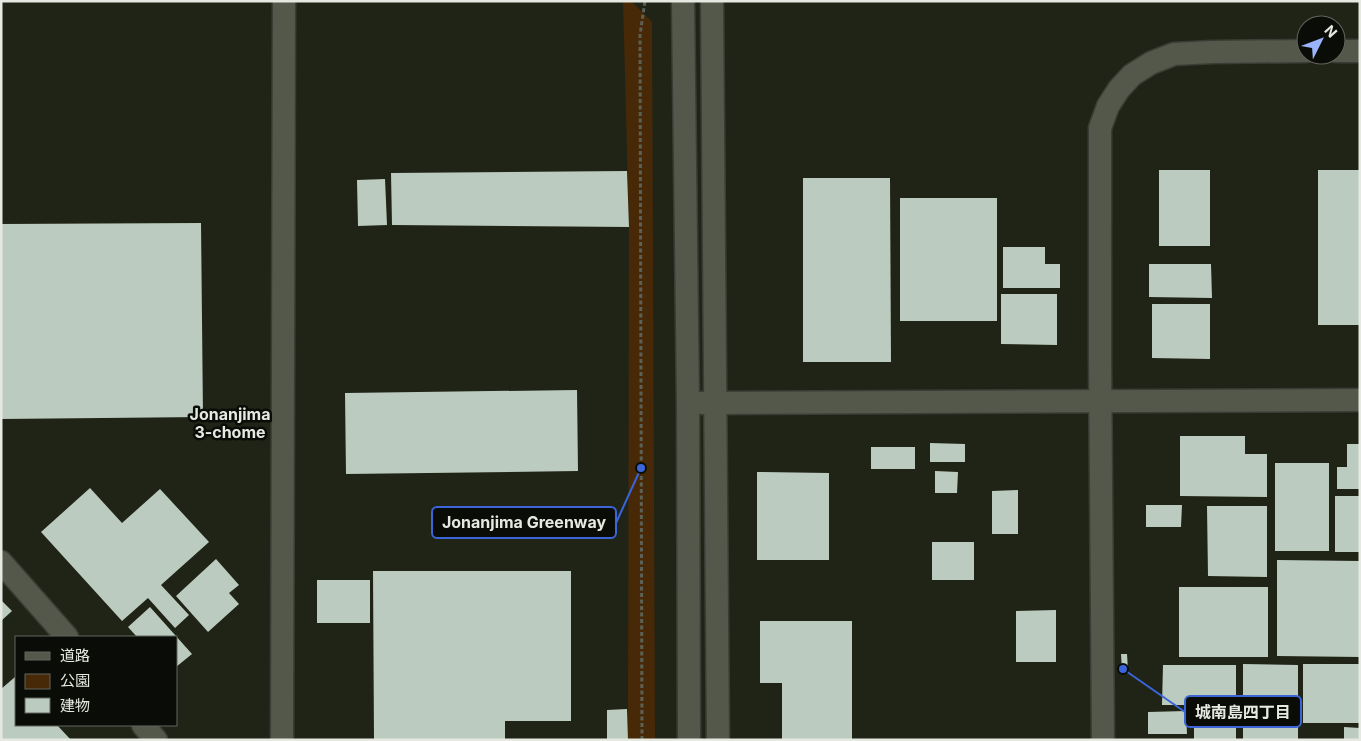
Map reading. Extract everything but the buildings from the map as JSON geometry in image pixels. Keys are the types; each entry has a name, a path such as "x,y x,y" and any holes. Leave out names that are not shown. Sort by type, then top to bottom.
{"street":[{"path":"282,740 284,1"},
{"path":"682,1 688,403 689,740"},
{"path":"712,1 718,740"},
{"path":"1103,740 1100,128 1108,106 1119,89 1132,75 1151,63 1174,54 1296,51"},
{"path":"1346,51 1360,51"},
{"path":"688,403 1360,400"},
{"path":"1,562 66,636"},
{"path":"144,726 156,740"}],"path":[{"path":"642,740 640,35 645,1"}],"green space":[{"path":"623,1 631,1 652,22 655,740 628,740 629,227"}],"place":[{"name":"Jonanjima Greenway","path":"641,468"},
{"name":"城南島四丁目","path":"1123,669"}],"district":[{"name":"Jonanjima 3-chome","path":"230,423"}]}
